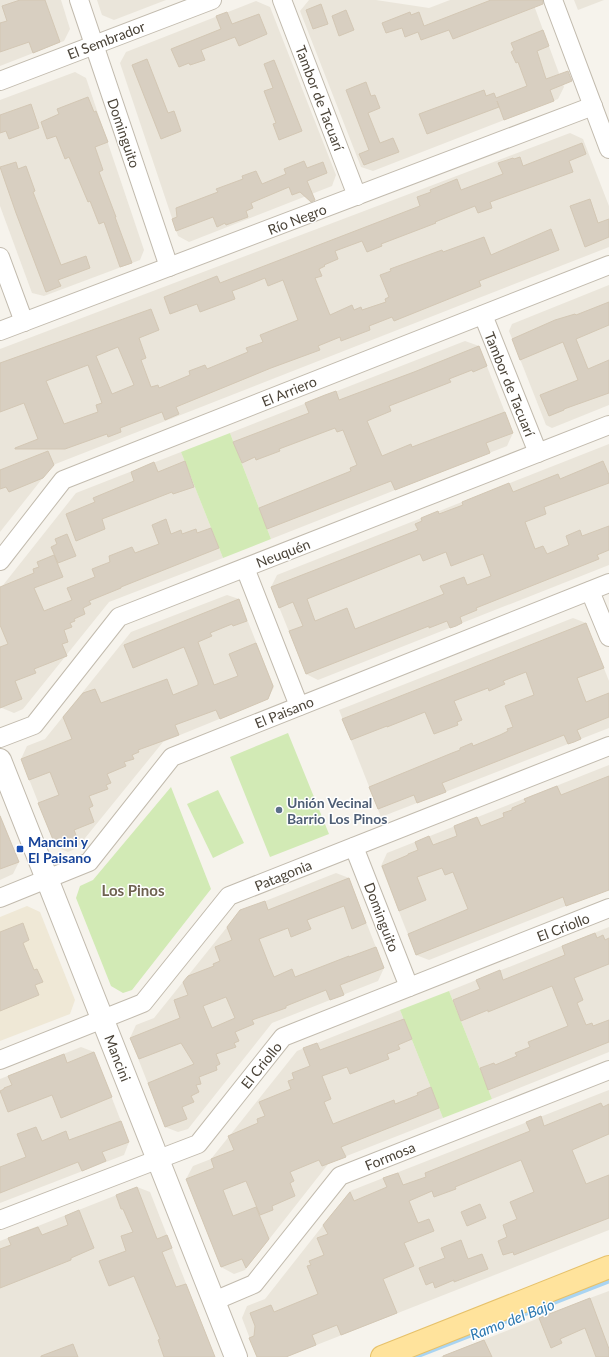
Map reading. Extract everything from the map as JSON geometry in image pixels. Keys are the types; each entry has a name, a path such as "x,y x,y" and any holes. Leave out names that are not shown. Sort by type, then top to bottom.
{"main road":[{"path":"382,1357 609,1267"}],"street":[{"name":"Dominguito","path":"79,0 169,267"},
{"name":"El Sembrador","path":"0,81 212,0"},
{"name":"Tambor de Tacuarí","path":"282,0 357,196"},
{"path":"553,0 609,149"},
{"name":"Río Negro","path":"0,331 593,106"},
{"path":"0,257 24,322"},
{"name":"El Arriero","path":"0,561 63,480 609,265"},
{"name":"Tambor de Tacuarí","path":"483,315 538,453"},
{"name":"Neuquén","path":"0,738 34,725 119,617 609,425"},
{"path":"245,568 299,706"},
{"name":"El Paisano","path":"0,898 89,862 172,757 609,583"},
{"path":"590,591 609,637"},
{"name":"Patagonia","path":"0,1060 143,1004 229,896 609,746"},
{"name":"Mancini","path":"0,760 236,1357"},
{"name":"Dominguito","path":"354,846 409,987"},
{"name":"El Criollo","path":"0,1220 198,1144 283,1037 609,908"},
{"name":"Formosa","path":"214,1301 254,1284 340,1176 609,1070"}],"shaded area":[{"path":"0,0 61,0 70,29 64,41 0,66"},
{"path":"97,0 166,0 114,20 102,15"},
{"path":"309,0 376,0 429,8 450,0 532,0 564,87 558,99 373,171 361,167 300,11"},
{"path":"574,0 604,0 578,10"},
{"path":"256,1 270,7 336,175 332,186 189,242 178,236 120,63 126,52"},
{"path":"75,72 86,78 144,250 140,260 44,296 32,293 0,206 0,100"},
{"path":"570,133 583,139 609,206 609,247 53,465 0,532 0,349"},
{"path":"609,285 609,405 552,428 546,425 509,331 512,324"},
{"path":"465,341 479,346 513,433 507,446 271,539 230,433"},
{"path":"609,444 609,565 318,680 306,674 271,587 277,575"},
{"path":"181,452 223,558 109,602 23,709 14,713 2,708 0,704 0,589 76,493"},
{"path":"227,595 239,599 274,687 268,699 163,742 77,848 68,852 56,847 21,759 27,746 45,739 131,632"},
{"path":"573,618 586,623 609,681 609,728 381,817 339,710"},
{"path":"609,765 609,889 429,960 416,955 381,866 387,853"},
{"path":"0,814 19,862 13,874 0,880"},
{"path":"336,873 349,878 384,968 378,981 272,1023 188,1129 178,1132 165,1127 130,1038 136,1025 154,1018 240,911"},
{"path":"27,906 40,912 75,1000 70,1014 0,1041 0,917"},
{"path":"609,927 609,1052 492,1099 449,991"},
{"path":"400,1010 443,1118 329,1163 245,1270 234,1274 221,1267 186,1179 193,1166 211,1159 297,1051"},
{"path":"81,1047 94,1052 129,1142 124,1155 0,1203 0,1079"},
{"path":"609,1090 609,1230 286,1357 257,1357 242,1318 247,1306 265,1299 350,1191"},
{"path":"137,1187 150,1192 215,1357 0,1357 0,1241"},
{"path":"609,1291 609,1357 440,1357 590,1298"}],"green space":[{"path":"230,433 271,539 223,558 181,452"},
{"path":"288,733 329,834 270,857 230,757"},
{"path":"171,787 211,889 132,990 123,993 111,986 76,898 80,886 93,880"},
{"path":"218,790 244,843 213,858 187,804"},
{"path":"449,991 492,1099 443,1118 400,1010"}],"building":[{"path":"20,0 45,0 60,42 33,53 29,42 0,52 0,23 7,21 2,6"},
{"path":"491,0 543,0 543,4 453,39 449,30 421,40 418,32 405,37 402,28 386,33 382,23 410,12 411,15 419,12 424,26"},
{"path":"321,4 328,24 313,29 306,10"},
{"path":"346,10 354,30 339,36 332,16"},
{"path":"227,12 232,24 259,14 267,34 239,46 235,37 201,50 205,60 190,65 189,63 179,67 171,49 221,29 216,16"},
{"path":"543,30 549,46 537,51 546,79 568,71 572,81 550,90 554,101 504,120 497,101 499,107 427,134 419,114 484,90 486,96 494,93 496,98 527,86 518,62 516,63 511,52 514,50 511,43"},
{"path":"147,59 168,113 174,111 181,131 161,139 132,65"},
{"path":"274,60 302,131 279,140 273,124 276,123 264,91 273,88 264,64"},
{"path":"366,82 371,96 375,95 380,108 368,113 380,143 393,138 399,152 364,165 359,154 369,150 346,90"},
{"path":"88,97 94,112 96,111 108,142 95,147 103,170 99,172 132,263 120,267 104,222 99,224 69,157 65,159 56,136 47,139 41,122 59,114 57,109"},
{"path":"31,104 39,128 9,139 6,131 0,133 0,115"},
{"path":"582,143 586,154 569,161 573,172 490,202 492,208 478,213 475,206 381,244 382,246 367,252 362,241 335,251 338,259 324,265 325,266 319,269 322,276 315,278 330,315 352,305 354,310 361,307 362,310 386,302 385,299 389,297 380,275 391,271 390,269 442,250 443,252 484,237 491,255 551,229 559,250 479,281 481,286 394,321 392,317 369,326 370,330 341,341 340,337 318,346 320,350 271,368 176,407 179,414 165,420 162,412 120,428 121,432 108,437 107,434 65,449 15,449 38,439 24,403 0,412 0,363 151,309 159,330 139,338 146,358 141,360 151,387 158,385 159,388 190,375 189,371 205,365 207,369 248,352 246,348 263,342 260,335 298,320 283,280 268,286 265,278 232,291 235,299 200,312 197,304 170,314 164,297 217,276 220,283 420,206 417,197 457,179 461,190 503,174 498,163 520,157 523,166","holes":["118,347 134,385 112,394 96,356","88,365 102,403 96,405 98,412 64,424 46,381"]},
{"path":"304,161 307,168 323,162 327,173 307,181 315,200 311,202 300,192 292,195 289,187 251,203 253,208 246,211 248,217 226,225 225,223 217,227 213,217 176,231 172,219 177,217 176,208 218,192 216,189 243,179 242,176 256,171 262,184 286,174 284,169"},
{"path":"16,162 18,169 26,166 35,191 33,192 61,265 86,256 90,268 58,280 61,286 46,292 0,167"},
{"path":"590,199 598,223 609,219 609,237 585,247 570,206"},
{"path":"609,302 609,325 576,339 588,369 609,360 609,393 549,416 540,395 578,380 563,342 520,360 512,339 555,320 575,314 576,315"},
{"path":"479,346 487,366 449,379 451,382 389,406 391,411 367,421 382,456 411,444 412,447 505,412 513,433 486,443 490,453 395,490 391,481 267,529 259,508 351,471 350,468 357,465 343,430 337,432 335,428 279,449 280,451 256,460 255,457 242,463 233,442 309,413 305,403 325,395 336,391 339,400"},
{"path":"48,451 54,465 43,478 9,492 6,487 0,489 0,470"},
{"path":"185,461 194,487 173,494 172,492 102,519 105,529 76,541 66,514 95,502 93,498 134,481 131,472 154,462 158,472"},
{"path":"603,461 609,475 609,483 544,507 546,514 525,522 535,549 543,546 547,554 569,545 566,536 580,530 582,536 609,526 609,550 597,555 599,559 476,608 477,610 460,617 462,623 456,626 450,628 447,621 429,628 429,626 306,674 289,631 303,626 293,602 279,608 271,587 418,530 415,524 422,521 421,518 438,511 439,514 463,505 462,502 509,483 513,492 558,474 560,479","holes":["446,552 451,566 483,554 491,576 467,585 464,577 440,586 444,594 355,629 347,608 315,621 307,599 420,554 423,561"]},
{"path":"166,519 171,534 181,530 182,534 196,529 197,533 211,528 219,548 89,601 91,604 83,608 85,614 74,619 75,621 70,623 72,627 64,630 68,642 62,644 67,656 34,669 36,673 15,681 22,699 0,708 0,647 8,644 0,625 0,587 34,573 33,569 39,567 37,562 54,555 63,577 34,588 44,611 72,600 67,588 95,577 92,569 110,562 109,556 132,547 135,553 159,544 152,525"},
{"path":"67,534 76,556 58,563 51,547 57,544 55,539"},
{"path":"239,599 247,621 233,626 232,624 210,633 212,636 198,642 214,685 238,676 229,654 256,643 273,686 268,699 220,719 216,710 175,725 179,735 138,750 139,752 132,755 134,759 124,762 126,766 107,774 111,783 106,785 108,789 89,796 93,806 89,808 94,822 74,830 77,838 56,847 38,803 59,795 50,772 29,780 21,759 72,739 63,717 83,693 95,689 101,703 167,679 173,695 198,685 184,647 133,668 124,645"},
{"path":"586,623 604,668 577,678 586,702 609,693 609,717 577,730 581,739 574,742 568,744 564,735 442,783 446,792 417,803 414,795 378,809 369,787 460,750 460,748 472,743 473,746 500,735 508,731 507,729 513,727 505,706 534,695 526,672 503,681 505,684 489,691 488,688 454,701 462,720 457,722 458,725 434,734 425,712 351,740 342,719"},
{"path":"609,776 609,890 566,906 563,897 416,955 408,934 468,909 453,872 445,875 442,868 417,877 426,900 399,911 382,866 418,850 415,842 429,836 433,845 457,836 454,826 477,817 481,826 504,817 503,813 526,802 524,799 557,786 561,795"},
{"path":"0,816 19,862 0,869"},
{"path":"349,878 366,923 352,929 344,906 307,920 311,929 291,937 288,928 259,939 269,965 274,977 292,969 295,977 376,947 384,968 340,985 344,995 330,1000 326,990 286,1006 286,1008 252,1020 254,1024 235,1032 239,1041 234,1043 236,1047 216,1054 220,1064 216,1066 217,1070 199,1077 201,1084 196,1085 199,1092 191,1096 194,1102 182,1107 187,1119 165,1127 148,1083 194,1064 181,1043 139,1059 130,1038 180,1018 174,1000 188,995 183,982 188,976 214,966 213,964 220,961 215,947 232,940 227,927 240,910 265,901 268,910","holes":["226,997 235,1018 212,1028 203,1006"]},
{"path":"23,923 29,940 23,943 34,970 37,969 43,982 35,985 39,995 0,1011 0,932"},
{"path":"595,933 597,938 603,935 605,940 609,938 609,964 574,978 583,1000 577,1003 586,1025 592,1023 593,1026 609,1020 609,1042 488,1090 480,1068 494,1063 495,1065 517,1056 515,1053 530,1047 528,1042 568,1026 552,986 488,1012 488,1010 461,1021 453,1000 480,989 476,980 500,970 503,980 565,955 562,946"},
{"path":"404,1019 412,1039 398,1045 400,1049 387,1054 389,1059 350,1074 347,1067 322,1076 331,1099 324,1102 333,1124 394,1100 395,1104 418,1095 417,1093 431,1087 439,1108 341,1147 346,1157 322,1166 319,1160 290,1172 294,1181 290,1183 295,1196 272,1206 273,1210 260,1215 246,1181 223,1190 233,1216 256,1207 269,1239 246,1268 242,1259 221,1267 186,1179 214,1168 211,1159 234,1150 228,1136 258,1123 257,1119 265,1116 259,1102 291,1089 288,1081 294,1079 292,1073 310,1066 303,1048 317,1043 320,1050"},
{"path":"94,1052 112,1097 61,1118 52,1095 8,1112 0,1091 12,1085 8,1076 64,1054 67,1063"},
{"path":"601,1103 603,1107 609,1104 609,1134 572,1150 586,1184 609,1175 609,1218 514,1255 513,1252 503,1255 498,1241 507,1237 503,1225 517,1219 510,1202 534,1192 521,1160 455,1187 456,1189 434,1197 432,1191 409,1201 418,1223 429,1219 434,1231 404,1243 414,1266 383,1279 397,1313 341,1335 337,1325 312,1335 316,1345 286,1357 257,1357 249,1338 254,1336 255,1326 250,1313 271,1305 274,1312 318,1294 307,1266 311,1265 309,1261 324,1255 317,1238 328,1234 323,1225 350,1192 354,1201 387,1187 383,1178 398,1173 403,1185 426,1177 425,1173 530,1131 526,1122 541,1116 544,1126"},
{"path":"121,1121 129,1142 102,1152 106,1161 82,1171 78,1162 0,1193 0,1167 26,1157 17,1134 36,1127 42,1141 66,1131 69,1140"},
{"path":"137,1187 157,1239 167,1235 172,1248 162,1252 176,1287 186,1284 215,1357 164,1357 158,1340 160,1339 134,1276 109,1286 99,1261 126,1251 121,1236 133,1232 123,1209 121,1209 116,1195"},
{"path":"480,1204 486,1218 467,1226 461,1212"},
{"path":"79,1210 94,1248 71,1258 71,1260 0,1288 0,1249 11,1245 8,1238 38,1227 42,1235 68,1225 65,1216"},
{"path":"461,1240 468,1259 482,1254 488,1269 435,1288 433,1282 426,1285 419,1268 445,1258 441,1248"},
{"path":"590,1298 609,1349 609,1357 596,1357 585,1328 560,1339 562,1343 551,1348 539,1318"},
{"path":"484,1340 492,1357 443,1357 443,1356"},
{"path":"73,1344 78,1357 41,1357 41,1356"}],"waterway":[{"name":"Ramo del Bajo","path":"415,1357 609,1281"}],"place":[{"name":"Unión Vecinal Barrio Los Pinos","path":"279,810"},
{"name":"Mancini y El Paisano","path":"20,849"}],"district":[{"name":"Los Pinos","path":"133,890"}]}
